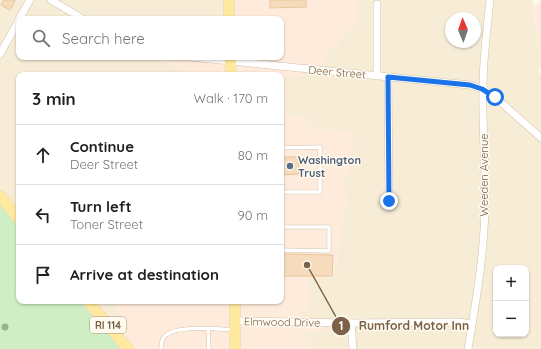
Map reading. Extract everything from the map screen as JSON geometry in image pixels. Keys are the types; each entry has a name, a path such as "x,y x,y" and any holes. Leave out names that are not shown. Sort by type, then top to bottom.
{"main road":[{"path":"229,0 229,16"},
{"path":"230,60 231,72"},
{"path":"0,196 16,215"},
{"name":"RI 114","path":"90,304 128,349"},
{"path":"234,304 235,349"}],"street":[{"path":"21,16 30,0"},
{"path":"51,0 78,16"},
{"name":"Weeden Avenue","path":"468,349 479,283 484,236 485,170 482,89 490,0"},
{"path":"377,4 377,75"},
{"path":"0,54 16,25"},
{"name":"Deer Street","path":"239,60 470,85 482,89"},
{"path":"388,77 389,201"},
{"path":"482,89 495,97 541,138"},
{"name":"Elmwood Drive","path":"235,326 458,322 472,324"},
{"path":"352,323 353,349"}],"lane":[{"path":"284,148 320,147 320,192 284,192"},
{"path":"284,227 329,227 329,251 284,250"},
{"path":"161,349 162,339 165,335 175,331 184,329 235,326"},
{"path":"208,328 209,349"}],"shaded area":[{"path":"0,0 229,0 229,16 16,16 16,60 162,60 162,62 173,64 178,67 178,72 16,72 16,215 0,196"},
{"path":"229,0 358,0 358,20 351,30 339,38 336,48 328,48 320,73 303,71 302,77 284,77 284,72 178,72 178,67 161,61 203,60 229,62 229,60 284,60 284,16 229,16"},
{"path":"358,0 534,0 534,20 538,31 538,47 541,49 541,66 538,68 539,73 541,74 541,349 310,349 309,340 300,338 304,333 312,331 324,332 321,324 299,314 298,311 308,309 308,268 338,264 337,253 345,195 343,176 349,174 351,161 351,131 336,132 326,129 306,127 304,117 287,114 286,84 284,84 284,77 302,77 303,71 320,73 328,48 336,48 339,38 351,30 358,20"},
{"path":"541,2 541,49 538,47 538,31 535,28 534,7"},
{"path":"284,84 287,86 287,114 305,117 307,127 326,129 336,132 351,130 350,139 354,142 353,150 350,153 351,161 349,175 343,177 345,195 348,199 347,209 342,211 343,214 337,253 338,264 308,268 308,309 299,311 299,314 304,316 324,318 321,324 325,332 312,331 305,333 301,338 309,340 310,349 127,349 98,304 101,304 106,311 120,318 116,310 116,304 284,304"},
{"path":"101,304 124,304 117,312 120,318 106,311"}],"green space":[{"path":"0,196 16,215 16,304 91,304 127,349 0,349"}],"building":[{"path":"4,0 15,1 10,10 1,5"},
{"path":"270,0 306,0 306,7 270,8"},
{"name":"Washington Trust","path":"284,157 298,157 299,174 284,175"},
{"path":"284,254 333,255 332,276 284,276"}],"place":[{"name":"Washington Trust","path":"290,166"},
{"name":"Rumford Motor Inn","path":"307,265"}],"route":[{"path":"389,201 388,77 470,85 482,89 495,97"}]}
